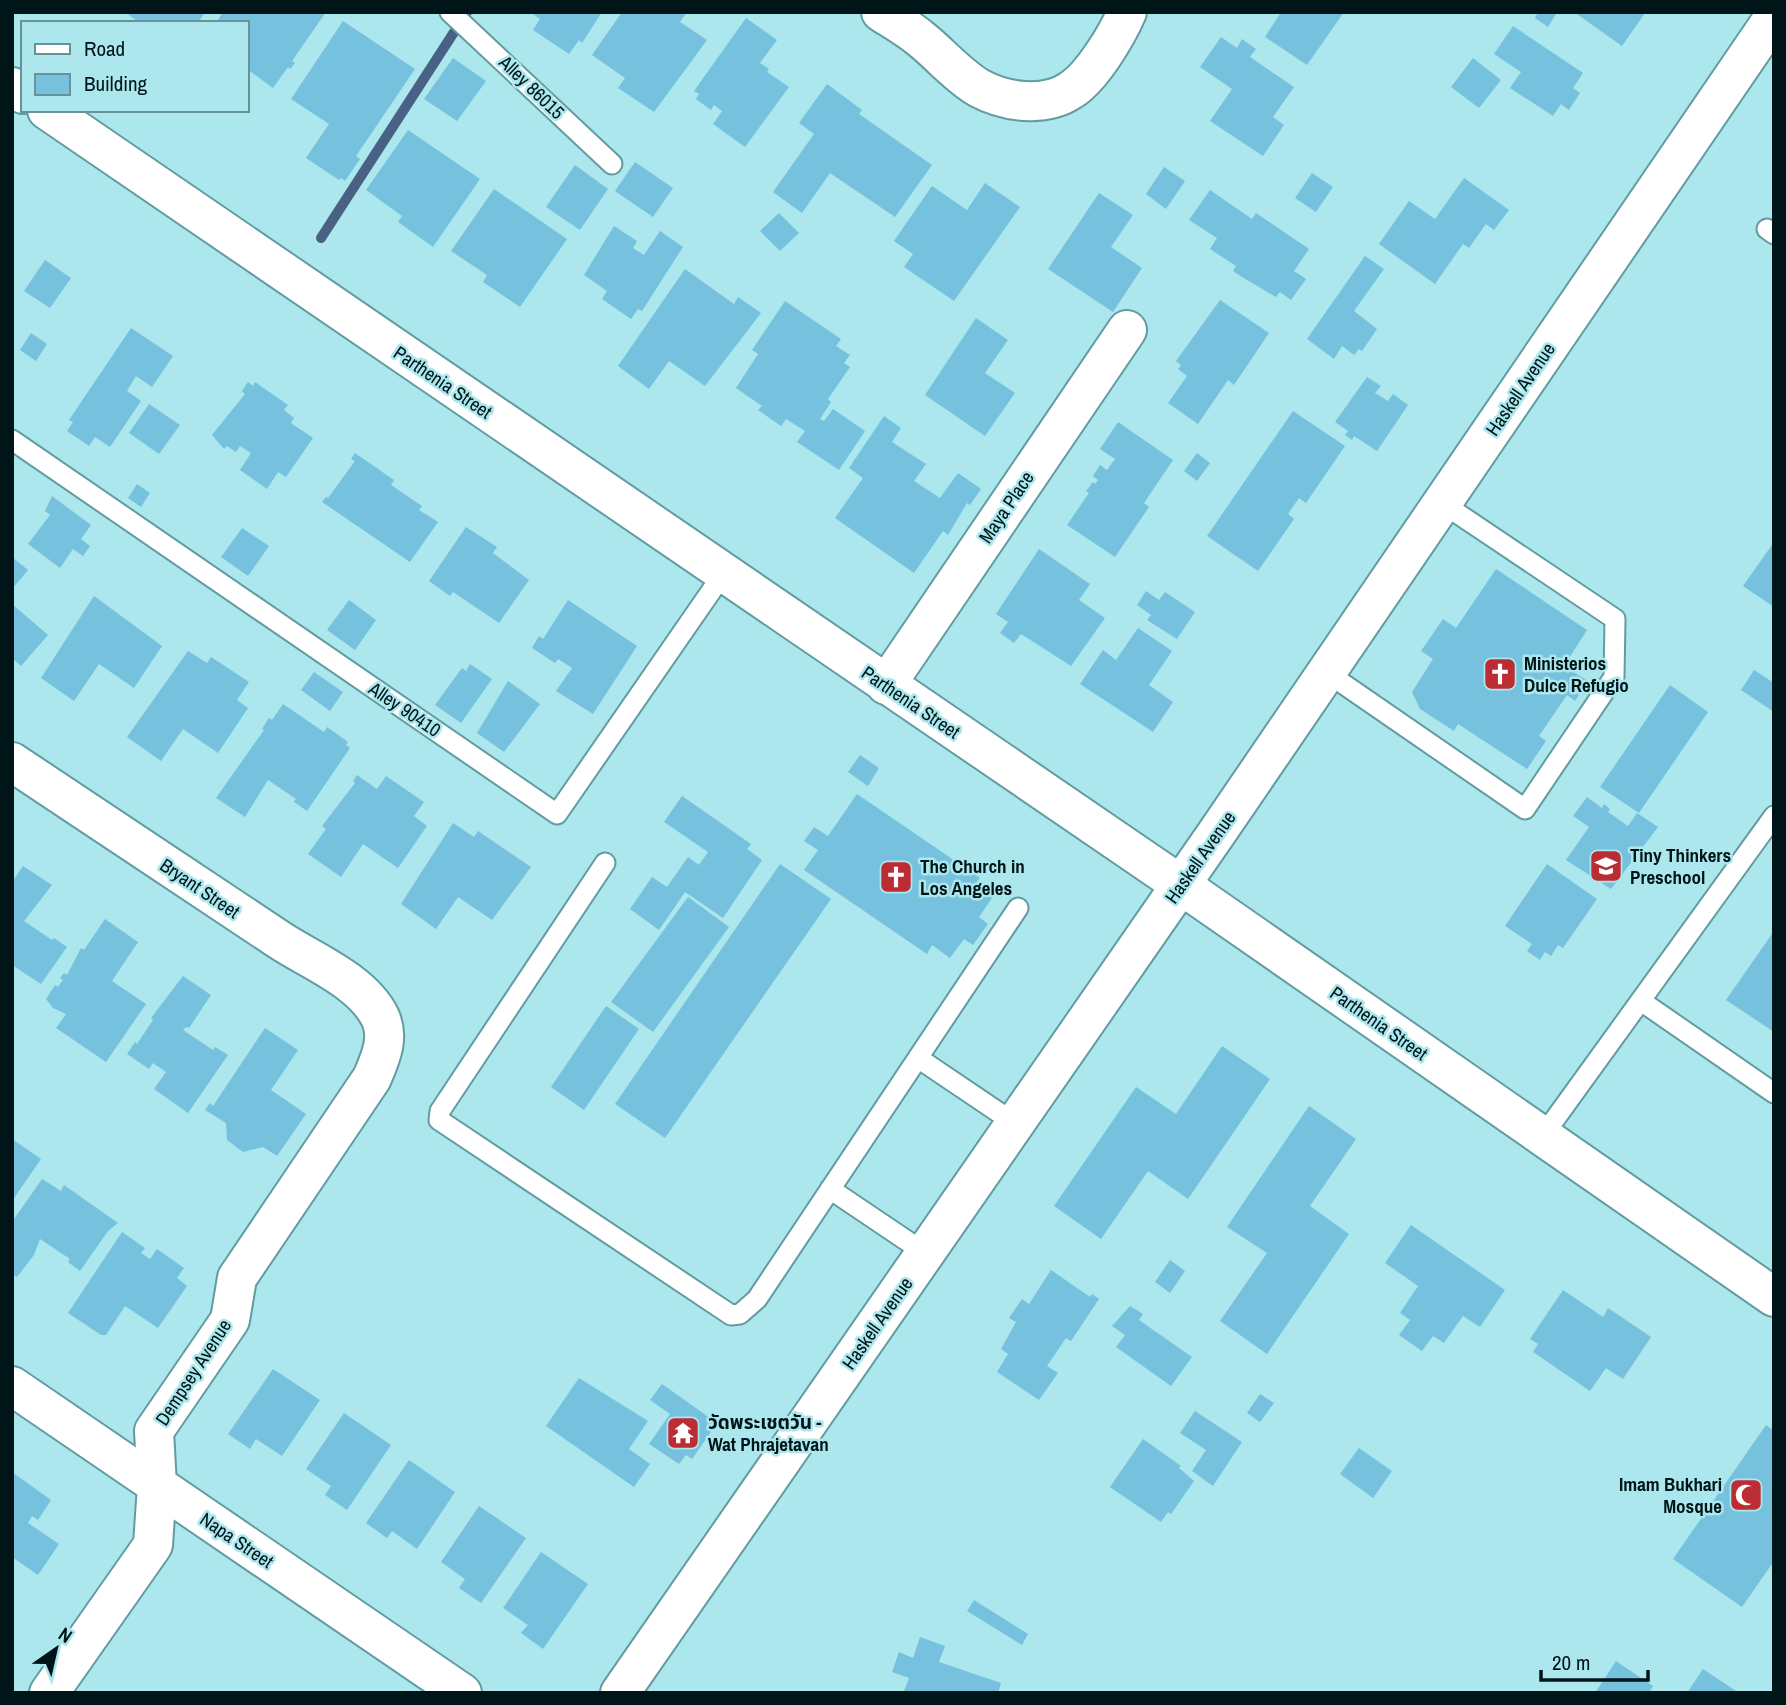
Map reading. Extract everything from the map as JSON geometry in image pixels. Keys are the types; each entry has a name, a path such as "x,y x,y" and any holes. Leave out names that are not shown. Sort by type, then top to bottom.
{"main road":[{"path":"881,12 921,40 980,88 1012,100 1044,101 1072,90 1103,54 1127,12"},
{"name":"Haskell Avenue","path":"620,1693 1181,885 1774,17"},
{"name":"Parthenia Street","path":"50,112 1181,885 1774,1297"},
{"name":"Maya Place","path":"886,685 1127,330"},
{"name":"Bryant Street","path":"12,762 294,951 347,982 372,1004 382,1020"},
{"name":"Dempsey Avenue","path":"49,1693 153,1545 157,1486 154,1431 230,1320 237,1278 372,1078 385,1046 382,1020"},
{"name":"Napa Street","path":"12,1386 462,1693"}],"lane":[{"name":"Alley 86015","path":"450,12 612,164"},
{"name":"Alley 90410","path":"12,440 558,814 723,573"},
{"path":"1326,672 1525,809 1614,677 1615,619 1442,503"},
{"path":"1542,1137 1774,816"},
{"path":"606,863 440,1111 439,1120 731,1315 740,1314 757,1299 1018,908"},
{"path":"1641,1001 1774,1093"},
{"path":"918,1058 1016,1124"},
{"path":"830,1189 925,1253"}],"building":[{"path":"125,12 205,12 199,21 137,21"},
{"path":"223,12 326,12 292,61 295,63 290,69 288,67 273,88 248,70 248,21 217,21"},
{"path":"530,12 602,12 582,43 579,40 569,54 533,30 540,19"},
{"path":"622,12 687,12 680,22 707,40 654,112 618,88 625,78 592,55"},
{"path":"1281,12 1344,12 1307,65 1265,37"},
{"path":"1538,12 1556,14 1548,27 1535,18"},
{"path":"1574,12 1643,12 1645,13 1622,46"},
{"path":"746,18 777,40 760,63 769,69 767,72 789,87 745,147 713,124 722,111 714,105 711,110 696,99 699,94 694,91"},
{"path":"343,21 415,69 356,156 360,159 345,181 341,178 339,180 306,158 329,124 291,99"},
{"path":"1513,26 1583,73 1573,88 1580,93 1569,110 1561,104 1553,116 1510,88 1521,72 1494,54"},
{"path":"1221,37 1237,48 1242,39 1256,49 1250,57 1294,87 1273,117 1284,125 1263,156 1210,121 1232,89 1200,67"},
{"path":"453,58 486,81 457,121 424,99"},
{"path":"1473,58 1501,80 1479,108 1451,87"},
{"path":"827,84 862,110 859,114 932,165 895,217 830,173 802,213 773,192 814,134 799,123"},
{"path":"408,130 480,179 433,247 398,222 402,216 366,190"},
{"path":"635,162 673,188 653,217 615,191"},
{"path":"575,165 608,189 580,230 546,207"},
{"path":"1164,167 1185,181 1166,209 1146,194"},
{"path":"1312,173 1333,187 1316,212 1295,198"},
{"path":"1464,178 1509,210 1494,230 1486,224 1469,248 1463,244 1435,284 1379,244 1409,201 1435,219"},
{"path":"985,183 1020,207 954,301 904,267 913,254 894,241 932,186 967,210"},
{"path":"494,189 567,239 520,307 483,282 487,275 451,251"},
{"path":"1210,190 1252,219 1256,213 1309,249 1294,271 1306,279 1291,300 1280,292 1276,297 1242,277 1233,271 1236,266 1210,249 1217,238 1189,220"},
{"path":"1099,193 1133,215 1111,247 1142,268 1113,312 1048,269"},
{"path":"779,213 799,233 780,251 760,231"},
{"path":"614,226 637,241 633,248 644,255 660,231 683,247 642,311 638,309 631,319 602,299 607,291 584,275"},
{"path":"1365,256 1384,269 1354,311 1377,329 1362,351 1359,349 1354,355 1342,346 1334,359 1307,339"},
{"path":"45,260 71,278 50,308 24,291"},
{"path":"685,269 734,304 738,297 761,313 705,386 669,361 649,389 618,366"},
{"path":"1220,300 1269,333 1234,385 1228,380 1198,424 1168,403 1187,376 1178,369 1181,365 1176,361"},
{"path":"785,301 841,339 836,346 850,355 844,363 850,367 828,399 831,402 820,419 824,421 833,409 865,431 839,470 797,442 805,431 786,419 781,426 758,410 762,406 736,388 758,354 752,350"},
{"path":"976,318 1008,340 985,373 1015,393 985,436 925,395"},
{"path":"131,328 173,356 152,387 136,376 127,391 141,401 110,447 95,437 89,446 67,431 73,422 69,420"},
{"path":"31,333 47,344 36,361 20,350"},
{"path":"1367,377 1381,386 1375,393 1388,401 1393,394 1408,405 1377,451 1354,436 1352,440 1345,435 1348,431 1335,422"},
{"path":"248,382 253,386 255,382 288,405 284,410 294,418 291,423 313,438 286,477 278,472 267,489 240,470 251,453 240,446 236,452 227,446 224,449 212,435 245,394 242,391"},
{"path":"149,404 180,425 159,454 129,433"},
{"path":"1293,411 1345,446 1306,503 1299,498 1288,514 1294,519 1258,571 1207,536"},
{"path":"884,416 901,428 892,442 926,464 914,481 940,498 958,473 981,489 970,505 967,503 948,535 943,531 914,573 835,518 863,478 849,468"},
{"path":"1118,422 1173,460 1144,503 1149,507 1115,557 1067,525 1089,493 1086,491 1098,480 1093,476 1100,465 1107,470 1115,459 1100,449"},
{"path":"355,453 394,480 391,485 422,506 419,510 438,522 410,562 322,502 328,498 355,461 351,459"},
{"path":"1197,453 1210,463 1197,481 1184,471"},
{"path":"137,484 150,493 141,507 128,498"},
{"path":"52,496 91,525 81,539 90,546 83,556 73,549 60,568 28,544 50,515 45,511"},
{"path":"466,527 497,547 493,553 529,580 499,623 453,592 450,596 429,581"},
{"path":"242,528 269,546 248,576 221,557"},
{"path":"1774,542 1774,607 1743,586"},
{"path":"1039,549 1090,584 1079,600 1105,618 1071,666 1021,634 1014,643 1000,633 1008,622 996,614"},
{"path":"12,557 28,570 12,589"},
{"name":"Ministerios Dulce Refugio","path":"1496,569 1587,630 1564,666 1588,681 1575,701 1567,695 1539,736 1546,741 1527,769 1458,724 1454,731 1420,709 1412,692 1433,659 1421,651 1443,619 1456,628"},
{"path":"1146,591 1159,600 1165,592 1195,612 1177,639 1147,620 1151,615 1137,605"},
{"path":"94,596 162,646 134,688 99,664 74,701 41,678"},
{"path":"349,600 376,620 355,650 327,630"},
{"path":"568,600 637,646 593,714 556,691 572,668 558,659 555,663 532,648 539,636 543,639"},
{"path":"12,604 48,635 21,666 12,658"},
{"path":"1138,628 1172,651 1149,685 1173,702 1153,732 1080,684 1103,650 1116,660"},
{"path":"188,651 207,663 211,657 249,682 237,700 248,708 218,753 183,729 161,761 127,737"},
{"path":"470,664 492,679 461,723 435,705 462,668 466,671"},
{"path":"1754,670 1774,683 1774,712 1741,690"},
{"path":"314,672 343,692 330,711 301,690"},
{"path":"508,681 540,704 504,752 477,733"},
{"path":"1670,685 1708,712 1639,813 1600,787"},
{"path":"283,704 324,732 327,727 348,742 346,745 350,748 307,811 294,802 296,799 268,780 245,817 216,798 264,730 262,729 269,718 272,720"},
{"path":"860,755 879,768 868,786 848,772"},
{"path":"357,775 377,789 386,776 424,802 414,816 427,826 398,868 363,844 341,877 308,854 326,829 322,826 355,783 353,781"},
{"name":"The Church in Los Angeles","path":"857,794 980,878 974,885 992,898 979,917 988,924 973,945 964,939 950,958 932,945 927,954 804,870 818,850 804,841 814,827 828,836"},
{"path":"682,796 751,844 747,849 762,860 723,918 685,892 659,930 630,909 652,877 667,887 688,857 699,865 708,852 664,822"},
{"path":"1587,797 1602,808 1604,804 1610,809 1608,812 1628,826 1637,813 1658,827 1611,889 1566,860 1589,827 1573,816"},
{"path":"453,823 474,837 478,831 531,867 492,920 458,897 436,929 401,904"},
{"path":"780,864 831,899 665,1138 615,1104"},
{"path":"1547,864 1597,899 1563,948 1558,945 1551,956 1545,952 1540,960 1527,951 1532,944 1505,926"},
{"path":"23,866 52,885 24,921 67,947 41,984 12,965 12,882"},
{"path":"688,897 729,927 653,1032 611,1002"},
{"path":"105,919 138,942 112,981 146,1004 106,1062 56,1028 66,1014 53,1008 46,999 55,985 58,987 63,980 60,978 64,973 67,975 81,948 84,950"},
{"path":"1774,931 1774,1032 1726,1000"},
{"path":"183,976 211,995 189,1028 183,1030 213,1050 215,1047 228,1055 188,1113 154,1089 166,1072 153,1063 149,1069 127,1054 135,1042 137,1044 153,1020 151,1018"},
{"path":"606,1006 639,1029 584,1110 551,1087"},
{"path":"265,1028 298,1050 271,1090 306,1114 277,1156 263,1147 243,1152 227,1140 226,1123 205,1110 210,1103 213,1106"},
{"path":"1222,1046 1270,1079 1188,1199 1148,1171 1101,1239 1054,1206 1136,1087 1176,1114"},
{"path":"1309,1106 1356,1139 1310,1206 1349,1234 1267,1354 1220,1321 1267,1253 1227,1227"},
{"path":"12,1139 41,1159 12,1201"},
{"path":"42,1179 61,1191 64,1185 118,1223 108,1231 80,1271 68,1262 70,1259 40,1239 34,1255 17,1277 12,1274 12,1222"},
{"path":"1411,1225 1505,1290 1480,1327 1463,1316 1444,1343 1433,1336 1422,1351 1399,1335 1410,1320 1400,1313 1418,1286 1385,1263"},
{"path":"122,1232 145,1248 141,1253 150,1259 157,1249 184,1268 177,1278 187,1286 158,1328 125,1306 106,1335 101,1335 68,1313"},
{"path":"1170,1260 1185,1271 1170,1293 1155,1282"},
{"path":"1051,1270 1090,1297 1092,1294 1099,1299 1071,1341 1066,1338 1047,1366 1058,1373 1039,1400 997,1372 1008,1354 1001,1349 1016,1322 1009,1318 1022,1299 1029,1304"},
{"path":"1563,1290 1603,1317 1608,1308 1651,1337 1623,1379 1606,1368 1590,1391 1533,1352 1538,1344 1530,1339"},
{"path":"1130,1306 1143,1314 1139,1320 1192,1357 1171,1386 1116,1347 1125,1335 1112,1326"},
{"path":"273,1369 320,1400 282,1456 256,1439 250,1449 228,1434"},
{"path":"579,1378 648,1421 629,1449 650,1464 634,1487 546,1426"},
{"name":"วัดพระเชตวัน - Wat Phrajetavan","path":"662,1384 717,1423 692,1459 686,1455 679,1464 649,1444 670,1414 650,1400"},
{"path":"1260,1394 1274,1403 1260,1422 1247,1413"},
{"path":"1195,1411 1242,1442 1213,1486 1192,1471 1206,1450 1180,1433"},
{"path":"344,1413 391,1445 347,1510 325,1495 331,1486 306,1469"},
{"name":"Imam Bukhari Mosque","path":"1766,1425 1774,1431 1774,1561 1742,1607 1673,1559"},
{"path":"1143,1439 1181,1466 1179,1468 1194,1481 1171,1514 1168,1512 1161,1522 1110,1487"},
{"path":"1359,1448 1392,1471 1373,1498 1340,1474"},
{"path":"409,1460 455,1492 417,1549 392,1531 387,1538 366,1523"},
{"path":"12,1472 51,1500 38,1520 32,1516 28,1523 59,1544 38,1575 12,1557"},
{"path":"479,1506 526,1538 481,1603 459,1588 465,1579 441,1562"},
{"path":"541,1552 588,1584 543,1649 521,1633 528,1625 503,1608"},
{"path":"974,1600 1028,1634 1022,1645 967,1611"},
{"path":"920,1637 945,1646 939,1662 1001,1683 998,1693 904,1691 909,1678 892,1672 899,1652 913,1658"},
{"path":"1616,1661 1653,1686 1649,1693 1595,1693"},
{"path":"1703,1669 1739,1693 1687,1693"}],"waterway":[{"path":"321,238 467,12"}],"place":[{"name":"Ministerios Dulce Refugio","path":"1500,674"},
{"name":"Tiny Thinkers Preschool","path":"1606,866"},
{"name":"The Church in Los Angeles","path":"896,877"},
{"name":"วัดพระเชตวัน - Wat Phrajetavan","path":"683,1433"},
{"name":"Imam Bukhari Mosque","path":"1746,1495"}]}
